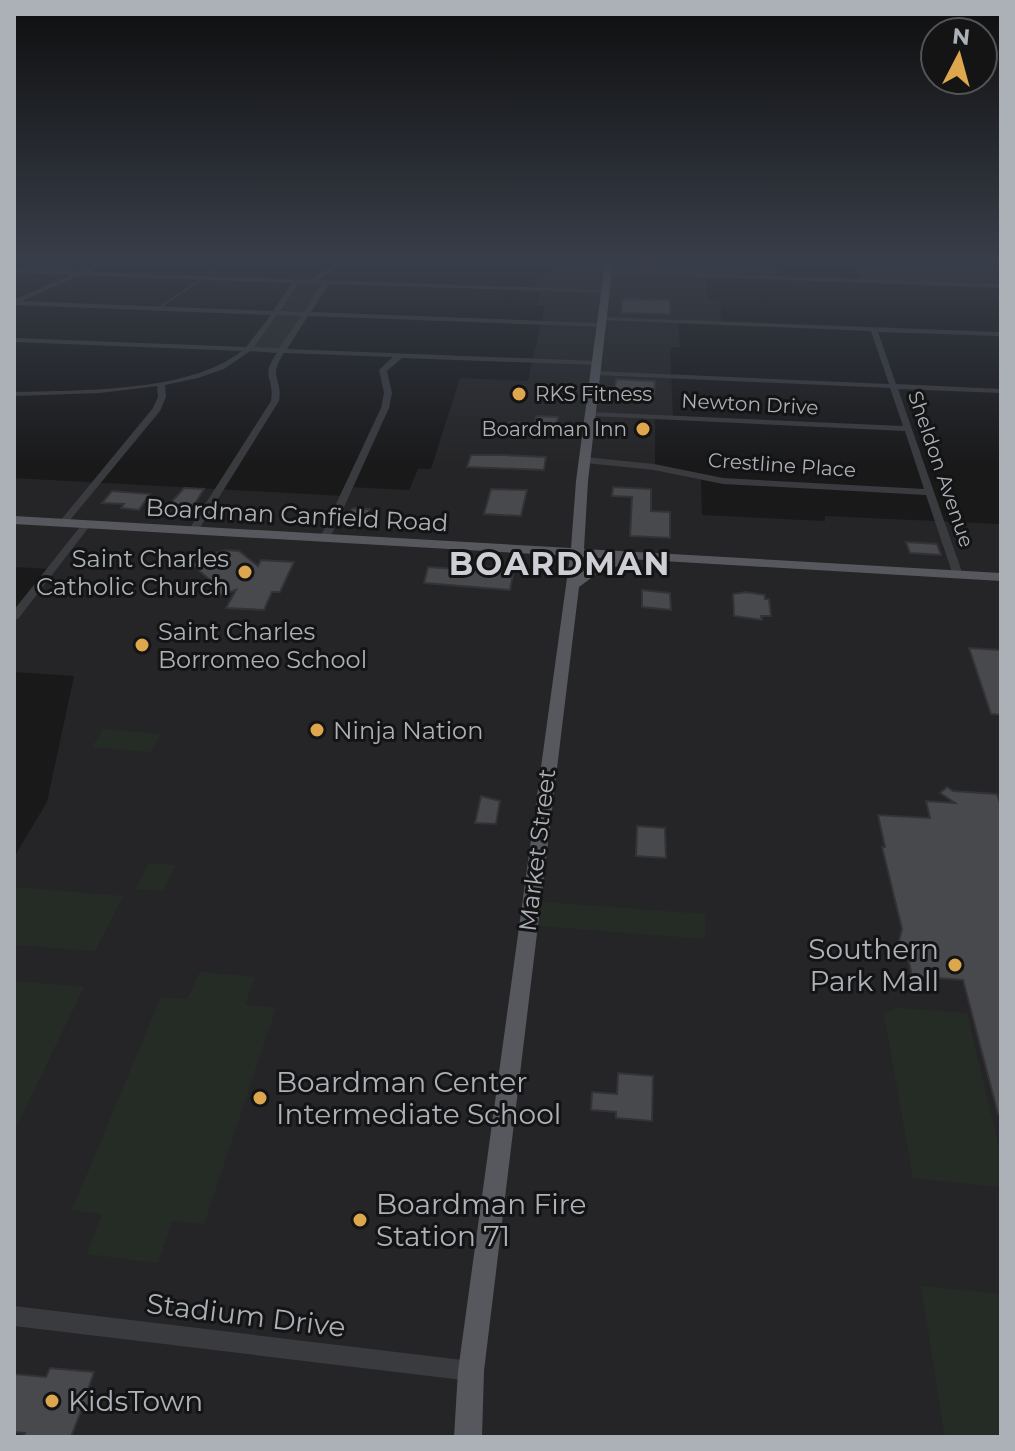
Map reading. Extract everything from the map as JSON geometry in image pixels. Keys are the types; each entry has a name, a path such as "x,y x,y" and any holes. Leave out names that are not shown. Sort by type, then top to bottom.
{"main road":[{"name":"Market Street","path":"468,1437 471,1371 577,553 601,331"},
{"name":"Boardman Canfield Road","path":"14,520 673,558"},
{"path":"572,586 591,570 606,564 673,558 1001,577"}],"street":[{"path":"15,397 161,383 216,369 247,350 261,331"},
{"path":"193,531 275,401 278,390 271,370 295,331"},
{"name":"Sheldon Avenue","path":"874,331 958,575"},
{"path":"896,331 997,334"},
{"path":"14,340 399,356 1001,391"},
{"path":"325,538 385,408 388,393 383,370 399,356"},
{"path":"63,523 157,409 162,397 161,383"},
{"name":"Newton Drive","path":"591,414 908,429"},
{"name":"Crestline Place","path":"585,460 654,467 723,481 929,492"},
{"path":"14,617 86,525"},
{"name":"Stadium Drive","path":"14,1316 471,1371"}],"shaded area":[{"path":"261,331 295,331 281,351 247,350"},
{"path":"539,331 679,331 680,347 670,348 673,418 655,418 655,466 701,477 702,515 825,521 825,516 1001,524 1001,1437 14,1437 14,857 47,802 74,676 14,672 14,617 50,569 14,567 14,478 344,496 349,487 409,490 418,469 431,469 460,378 528,381"},
{"path":"103,729 161,734 150,752 92,747"},
{"path":"149,863 175,865 163,891 136,889"},
{"path":"14,887 123,896 95,951 14,945"},
{"path":"530,901 705,914 705,939 527,925"},
{"path":"200,972 255,977 245,1005 276,1008 204,1224 172,1221 158,1263 87,1254 102,1214 72,1210 161,997 187,999"},
{"path":"14,981 84,987 14,1131"},
{"path":"896,1008 967,1013 1001,1156 1001,1187 913,1178 884,1014"},
{"path":"921,1286 1001,1294 1001,1437 945,1437"}],"building":[{"path":"616,379 655,381 654,397 614,395"},
{"path":"536,416 558,417 556,432 507,430 509,422 534,423"},
{"path":"471,455 546,457 544,470 467,467"},
{"path":"613,487 651,489 651,511 670,512 670,538 630,536 632,497 612,496"},
{"path":"184,488 204,489 191,510 166,508"},
{"path":"491,489 527,490 521,516 484,514"},
{"path":"112,491 150,494 139,510 121,508 124,504 102,503"},
{"path":"354,508 370,509 363,527 343,526 349,511"},
{"path":"906,542 937,544 941,555 910,553"},
{"name":"Saint Charles Catholic Church","path":"226,550 239,551 258,566 261,560 294,562 280,592 272,592 264,610 226,608 236,590 220,595 208,583 210,580 191,564 207,559 203,556"},
{"path":"428,567 485,571 486,567 514,569 510,590 424,583"},
{"path":"642,590 670,593 671,610 642,607"},
{"path":"746,592 765,595 765,599 769,599 771,616 761,616 762,620 734,616 733,594"},
{"path":"969,648 1001,650 1001,715 991,714"},
{"name":"Southern Park Mall","path":"947,787 953,791 997,794 1001,806 1001,1113 998,1114 963,980 912,976 907,954 899,941 902,929 882,847 885,847 878,815 930,818 926,801 955,803 940,793"},
{"path":"481,796 500,801 496,824 475,823"},
{"path":"637,826 665,828 666,858 636,856"},
{"path":"618,1073 653,1076 652,1121 616,1118 616,1112 591,1110 592,1092 617,1094"},
{"name":"KidsTown","path":"50,1368 94,1372 88,1390 94,1391 86,1412 81,1411 71,1437 23,1437 25,1433 14,1432 14,1374 46,1377"}],"place":[{"name":"RKS Fitness","path":"519,394"},
{"name":"Boardman Inn","path":"643,429"},
{"name":"Saint Charles Catholic Church","path":"245,572"},
{"name":"Saint Charles Borromeo School","path":"142,645"},
{"name":"Ninja Nation","path":"317,730"},
{"name":"Southern Park Mall","path":"955,965"},
{"name":"Boardman Center Intermediate School","path":"260,1098"},
{"name":"Boardman Fire Station 71","path":"360,1220"},
{"name":"KidsTown","path":"52,1401"}],"district":[{"name":"BOARDMAN","path":"560,563"}]}
